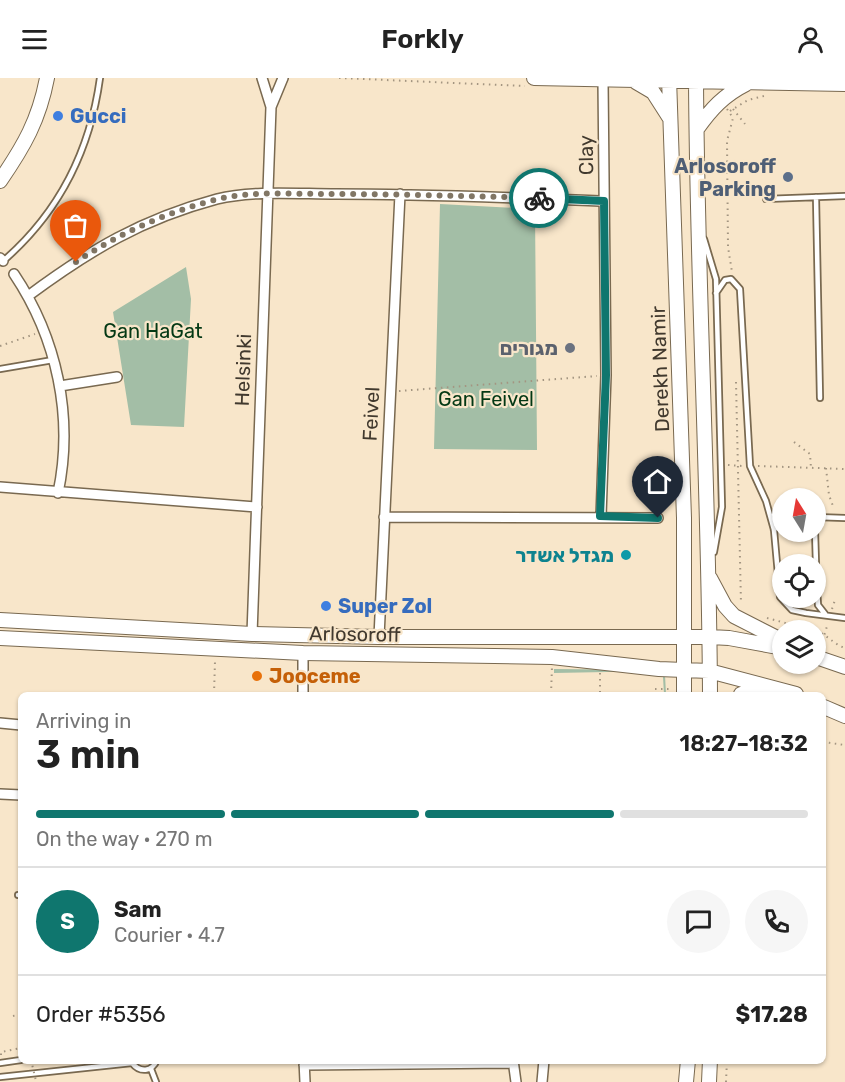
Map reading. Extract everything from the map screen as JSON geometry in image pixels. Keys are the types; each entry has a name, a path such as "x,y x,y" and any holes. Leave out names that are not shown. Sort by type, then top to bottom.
{"street":[{"path":"0,181 24,147 42,105 47,78"},
{"name":"Helsinki","path":"262,78 271,107"},
{"name":"Helsinki","path":"252,634 271,107 283,78"},
{"name":"Derekh Namir","path":"669,80 684,518 684,692"},
{"path":"530,82 696,80 845,84"},
{"path":"696,80 698,216 710,577 710,692"},
{"name":"Clay","path":"600,516 606,375 603,81"},
{"path":"631,81 653,92 670,118"},
{"path":"697,129 709,111 728,106 732,91 747,83"},
{"path":"28,296 109,240 153,219 219,199 267,194 400,194 604,201"},
{"name":"Feivel","path":"380,637 400,194"},
{"path":"14,274 28,296 44,331 60,386 64,440 62,475 58,493"},
{"path":"60,386 117,377"},
{"path":"0,487 257,507"},
{"path":"384,518 600,516 658,518"},
{"path":"710,577 725,606 734,616 772,635"},
{"name":"Arlosoroff","path":"0,620 252,634 380,637 710,637 772,646"},
{"name":"Arlosoroff","path":"0,638 303,653 552,657 659,669 710,671 789,692"},
{"path":"303,653 303,692"},
{"path":"826,660 845,666"},
{"path":"747,692 766,685"},
{"path":"826,708 845,716"},
{"path":"0,723 18,724"},
{"path":"0,794 18,795"},
{"path":"304,1064 305,1082"},
{"path":"513,1064 516,1082"},
{"path":"542,1082 544,1064"},
{"path":"686,1082 688,1064"},
{"path":"709,1082 710,1064"}],"lane":[{"path":"1,261 41,222 71,177 91,126 100,78"},
{"path":"766,199 845,196"},
{"path":"816,197 820,398"},
{"path":"698,216 716,279 722,507 710,577"},
{"path":"716,293 725,280 733,281 740,289 750,466 766,501 772,523"},
{"path":"0,369 53,360"},
{"path":"826,518 845,518"},
{"path":"775,542 778,592 782,601 792,610 845,618"},
{"path":"821,608 828,615"},
{"path":"0,1063 18,1060"},
{"path":"0,1077 114,1064"},
{"path":"134,1064 138,1069 151,1069"},
{"path":"151,1069 154,1064"},
{"path":"151,1069 156,1082"}],"path":[{"path":"339,78 530,82"},
{"path":"728,106 748,99 771,95"},
{"path":"728,106 745,124"},
{"path":"728,106 733,121 727,141 728,247 733,281"},
{"path":"0,346 44,331"},
{"path":"734,616 740,611 741,602 736,373"},
{"path":"390,391 606,375"},
{"path":"794,442 810,454 811,468"},
{"path":"738,466 845,468"},
{"path":"826,468 829,495 836,518"},
{"path":"826,628 828,615 835,600"},
{"path":"760,616 775,620"},
{"path":"826,635 838,646 845,648"},
{"path":"214,692 216,649"},
{"path":"551,692 552,657"},
{"path":"599,661 600,692"},
{"path":"655,689 684,692"},
{"path":"826,740 845,745"},
{"path":"13,1016 18,1015"},
{"path":"1,1055 1,1052 18,1049"},
{"path":"33,1064 36,1081"},
{"path":"726,1082 727,1064"}],"green space":[{"name":"Gan Feivel","path":"440,204 535,209 537,450 434,449"},
{"name":"Gan HaGat","path":"186,267 191,299 184,427 131,425 113,312"},
{"path":"554,669 660,670 665,675 666,692 664,692 663,677 659,671 554,673"}],"way so far":[{"path":"76,262 109,240 153,219 219,199 267,194 400,194 539,198"}],"place":[{"name":"Gucci","path":"58,116"},
{"name":"Arlosoroff Parking","path":"788,177"},
{"name":"מגורים","path":"570,348"},
{"name":"מגדל אשדר","path":"626,555"},
{"name":"Super Zol","path":"326,606"},
{"name":"Jooceme","path":"257,676"}],"route":[{"path":"539,198 604,201 606,375 600,516 658,518"}]}
